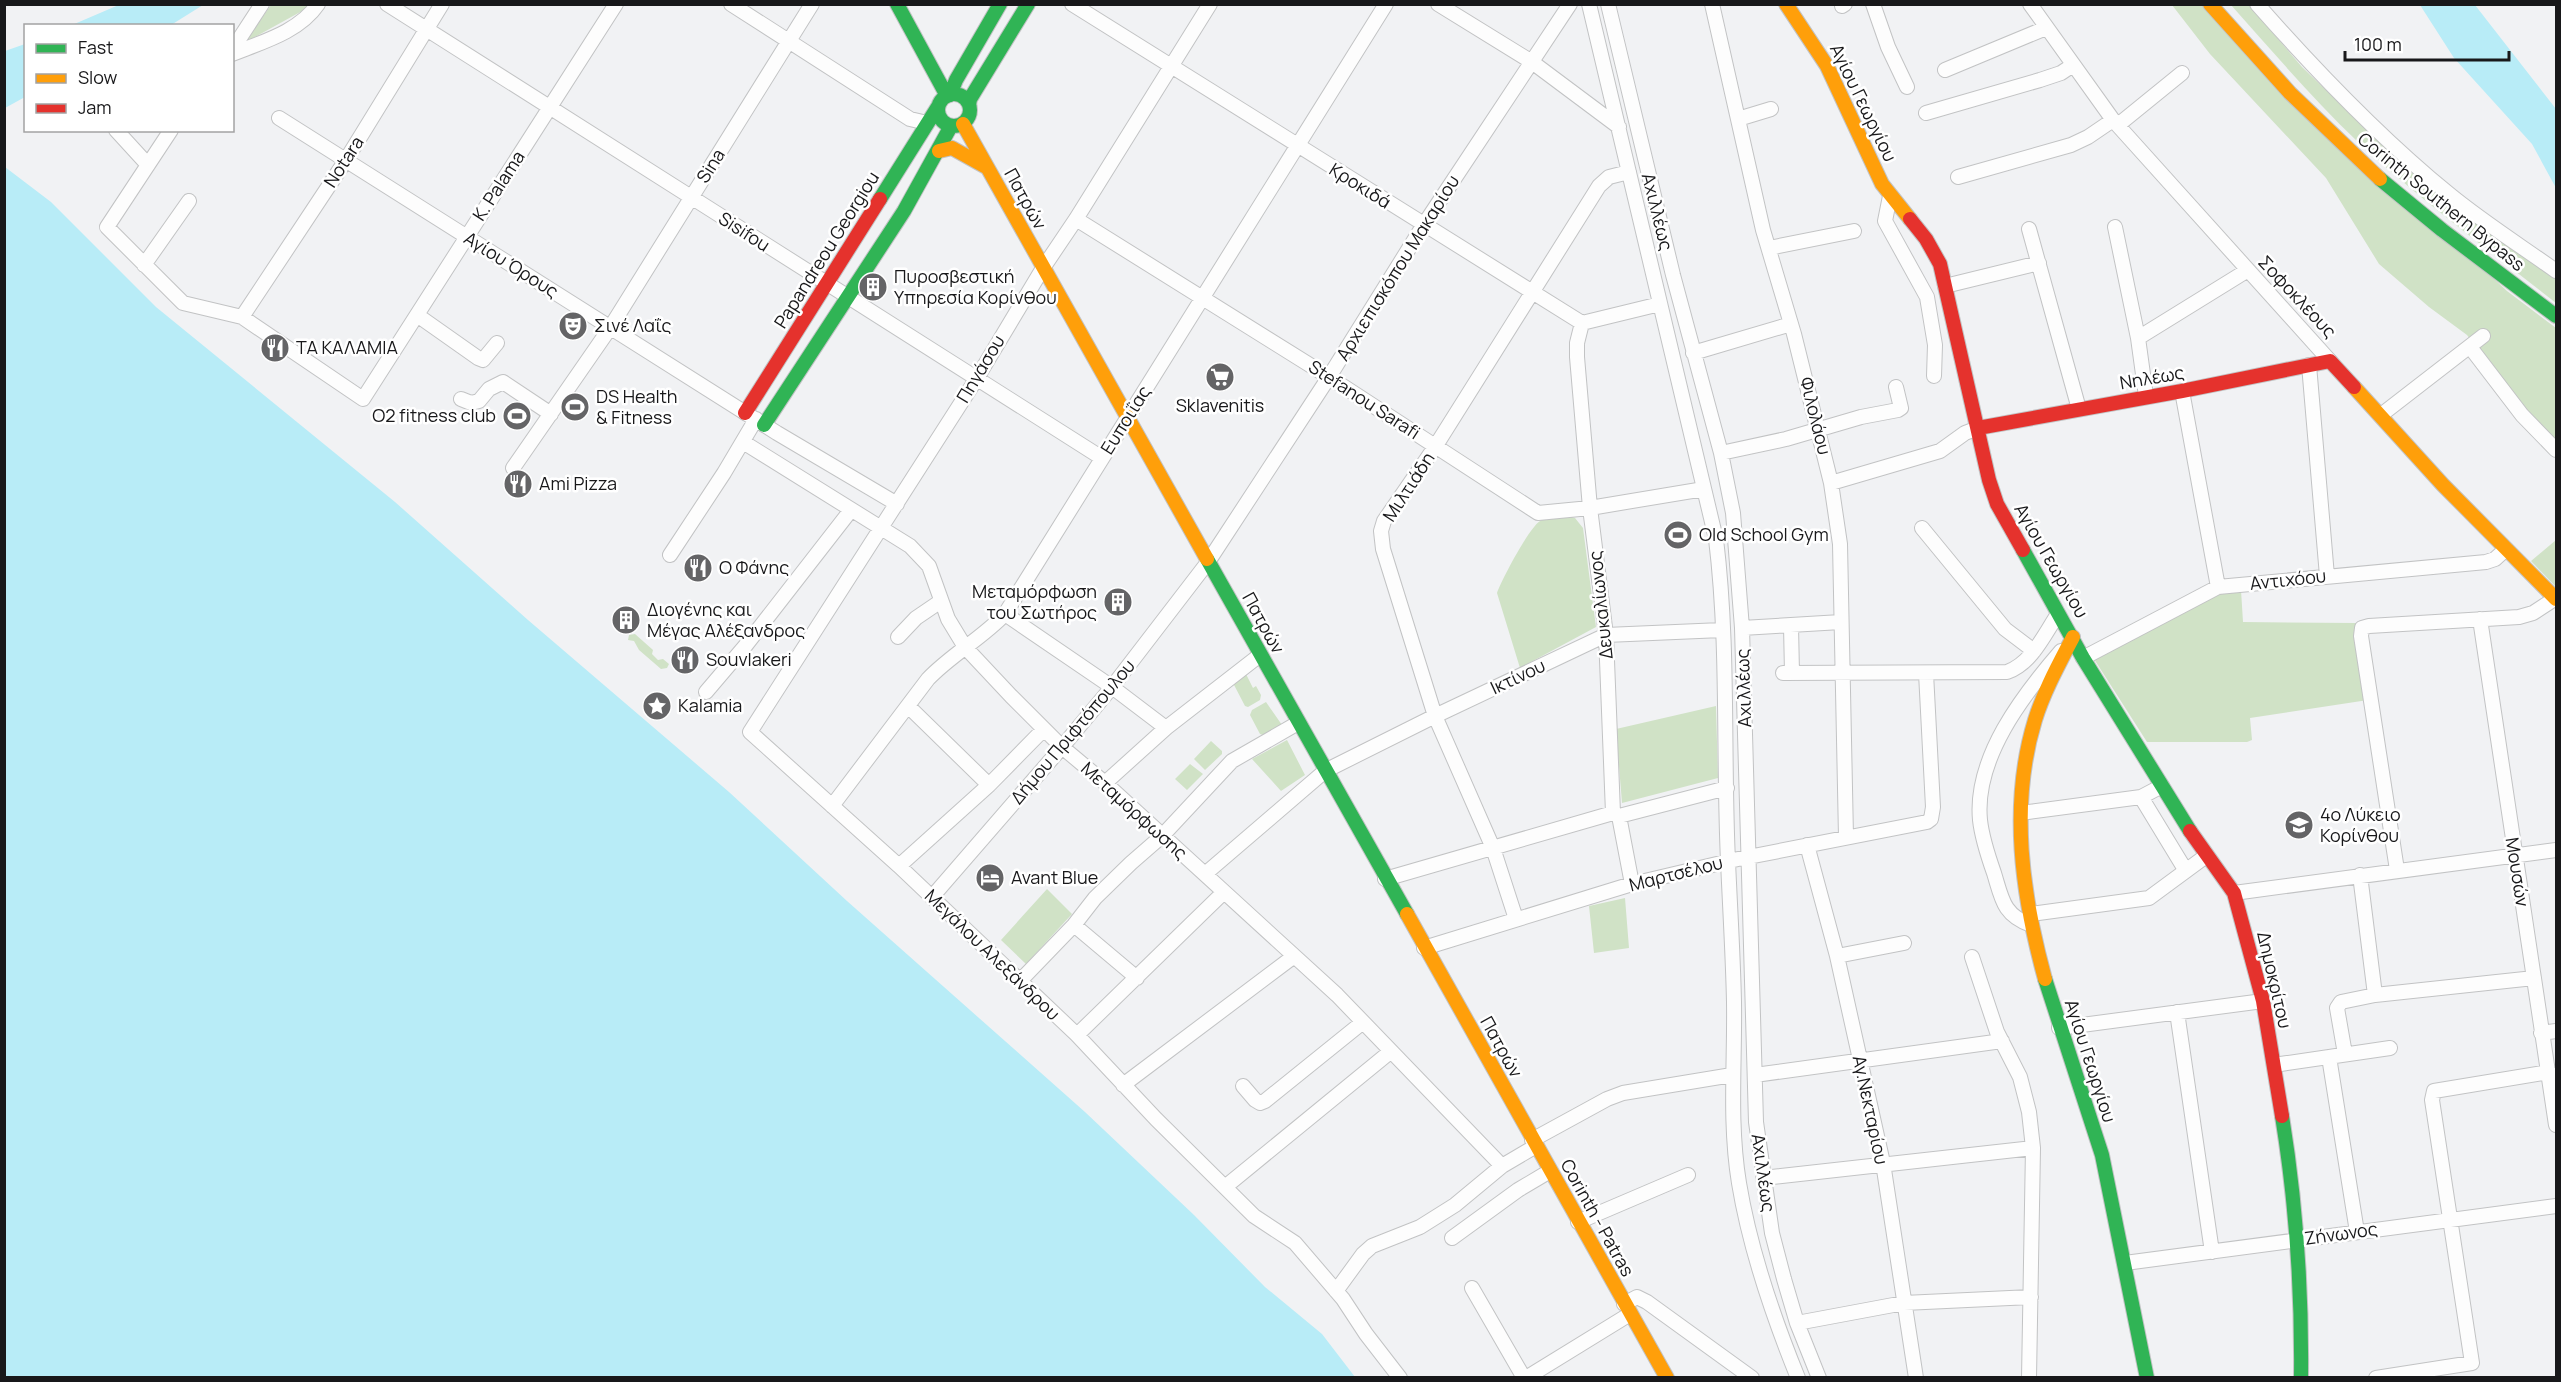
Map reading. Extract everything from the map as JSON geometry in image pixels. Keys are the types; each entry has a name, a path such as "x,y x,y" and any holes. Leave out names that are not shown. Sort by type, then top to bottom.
{"main road":[{"path":"897,4 945,99 939,116 954,128"},
{"name":"Papandreou Georgiou","path":"755,419 827,285 927,123 945,99 1000,4"},
{"path":"927,123 954,128 969,116 970,99 1028,4"},
{"name":"Αγίου Γεωργίου","path":"1786,4 1827,66 1882,184 1926,239 1940,264 1989,480 1997,504 2073,637 2047,688 2034,725 2024,779 2021,813 2023,852 2031,919 2059,1028 2102,1154 2146,1377"},
{"name":"Corinth Southern Bypass","path":"2210,4 2297,98 2375,175 2446,234 2556,316"},
{"path":"945,99 960,95 969,105"},
{"name":"Papandreou Georgiou","path":"755,419 849,296 954,128"},
{"name":"Πατρών","path":"954,128 988,169 1534,1143"},
{"path":"939,151 952,148 988,169"},
{"name":"Νηλέως","path":"1978,428 2330,361"},
{"name":"Σοφοκλέους","path":"2330,361 2443,485 2556,598"},
{"name":"Δημοκρίτου","path":"2073,637 2083,658 2206,856 2234,893 2263,1001 2287,1148 2302,1318 2301,1377"},
{"name":"Corinth - Patras","path":"1534,1143 1629,1312"},
{"path":"1629,1312 1667,1377"}],"street":[{"path":"234,49 262,4"},
{"path":"234,51 285,32 313,11 318,4"},
{"name":"Sisifou","path":"387,4 1102,458"},
{"name":"Notara","path":"242,317 346,160 442,4"},
{"name":"K. Palama","path":"242,317 363,399 616,4"},
{"path":"731,4 910,119 927,123"},
{"name":"Sina","path":"513,468 610,328 812,4"},
{"name":"Κροκιδά","path":"1072,4 1298,148 1581,323"},
{"name":"Πηγάσου","path":"750,732 977,378 1043,267 1076,219 1210,4"},
{"name":"Ευποιΐας","path":"832,806 928,679 944,662 987,632 1005,614 1386,4"},
{"path":"1438,4 1532,62 1619,127"},
{"name":"Αρχιεπισκόπου Μακαρίου","path":"1208,562 1329,377 1423,226 1570,4"},
{"name":"Αχιλλέως","path":"1589,4 1716,539 1722,630 1734,995 1732,1075 1735,1150 1745,1213 1764,1288 1798,1377"},
{"name":"Αχιλλέως","path":"1608,4 1693,353 1721,453 1733,513 1742,628 1756,1122 1772,1233 1797,1323 1819,1377"},
{"name":"Φιλολάου","path":"1712,4 1769,248 1819,429 1831,483 1840,544 1846,837"},
{"path":"1873,4 1888,47 1906,87"},
{"name":"Σοφοκλέους","path":"2030,4 2115,122 2330,361"},
{"path":"2258,4 2302,56 2372,127 2450,195 2556,271"},
{"path":"1945,70 2046,28"},
{"path":"1926,112 2040,80 2061,73 2073,65"},
{"path":"1958,177 2071,145 2115,122 2182,72"},
{"path":"1738,119 1771,110"},
{"name":"Αγίου Όρους","path":"279,118 755,419 897,504"},
{"path":"118,132 148,165"},
{"path":"170,132 107,227 183,303 242,317"},
{"name":"Μιλτιάδη","path":"1516,919 1493,848 1435,716 1381,541 1384,521 1435,447 1599,186 1609,177 1629,172"},
{"path":"1890,196 1885,220 1927,297 1935,345 1935,376"},
{"path":"144,265 189,201"},
{"name":"Stefanou Sarafi","path":"1076,219 1329,377 1538,513 1590,508 1704,489"},
{"path":"2115,227 2138,338 2146,396"},
{"path":"2029,229 2079,409"},
{"path":"1769,248 1854,231"},
{"path":"1945,286 2039,263"},
{"path":"2138,338 2248,270"},
{"path":"1581,323 1660,304"},
{"path":"417,315 483,360 497,343"},
{"name":"Δευκαλίωνος","path":"1581,323 1578,332 1577,357 1590,508 1606,635 1616,815 1632,884"},
{"path":"1693,353 1791,324"},
{"path":"2381,415 2483,336"},
{"path":"2470,347 2522,416 2556,450"},
{"path":"2309,365 2327,576"},
{"path":"461,399 471,403 479,401 489,388 503,382 551,414"},
{"path":"1721,453 1786,439 1861,417 1898,410 1900,408 1896,387"},
{"path":"2182,391 2218,587"},
{"name":"Papandreou Georgiou","path":"670,555 755,419"},
{"path":"1831,483 1940,451 1959,437 1978,428"},
{"name":"Μεταμόρφωσης","path":"743,441 910,546 924,559 933,574 940,601 965,647 1062,747 1205,874 1363,1022 1502,1166"},
{"path":"706,692 746,645 851,510"},
{"path":"1922,528 2005,629 2034,651"},
{"name":"Αντιχόου","path":"2083,658 2218,587 2486,562 2495,559 2506,549"},
{"name":"Δήμου Πριφτόπουλου","path":"932,897 1112,687 1208,562"},
{"path":"2397,870 2361,636 2362,628 2519,617 2533,613 2556,598"},
{"path":"898,637 916,618 940,601"},
{"path":"1005,614 1112,687 1166,728"},
{"path":"1791,626 1787,673 2007,672 2016,669 2034,651 2058,614"},
{"name":"Μουσών","path":"2480,619 2556,1125"},
{"path":"1742,628 1841,622"},
{"name":"Ικτίνου","path":"1205,874 1325,771 1606,635 1722,630"},
{"path":"2073,637 2035,681 2008,720 1989,761 1980,818 1986,848 2004,906 2013,917 2031,919 2149,898 2206,856"},
{"path":"1105,783 1166,728 1260,655"},
{"name":"Μαρτσέλου","path":"1424,948 1632,884 1728,861 1923,824 1931,819 1933,807 1926,673"},
{"path":"908,706 989,785"},
{"path":"1020,981 1074,924 1095,898 1162,836 1232,761 1298,723"},
{"path":"899,866 989,785 1044,729"},
{"name":"Μεγάλου Αλεξάνδρου","path":"750,732 899,866 1077,1035 1123,1085 1262,1223 1295,1243 1336,1291 1365,1334 1400,1377"},
{"path":"2021,813 2141,797 2162,786"},
{"path":"1385,879 1616,815 1727,788"},
{"path":"2141,797 2186,871"},
{"name":"Αγ.Νεκταρίου","path":"1807,845 1837,956 1883,1163 1916,1377"},
{"path":"2234,893 2556,850"},
{"path":"2360,875 2375,995"},
{"path":"1077,1035 1224,892"},
{"path":"1074,924 1137,978"},
{"path":"1837,956 1904,943"},
{"path":"1123,1085 1293,957"},
{"path":"1972,957 2002,1041 2020,1077 2030,1112 2033,1148 2029,1377"},
{"path":"2345,1054 2338,1004 2345,1001 2375,995 2534,978"},
{"path":"2059,1028 2263,1001"},
{"path":"2177,1012 2212,1252"},
{"path":"1243,1086 1255,1100 1265,1101 1363,1022"},
{"path":"2541,1033 2556,1031"},
{"path":"1755,1075 2002,1041"},
{"path":"2274,1065 2390,1047"},
{"path":"1225,1187 1390,1052"},
{"path":"2329,1057 2356,1232"},
{"path":"2376,1377 2472,1363 2432,1100 2434,1091 2549,1072"},
{"path":"1336,1291 1371,1246 1420,1227 1455,1205 1534,1143 1607,1099 1623,1093 1732,1075"},
{"path":"1763,1178 2033,1148"},
{"path":"1452,1238 1518,1190 1550,1171"},
{"path":"1578,1222 1688,1175"},
{"name":"Ζήνωνος","path":"2125,1263 2556,1206"},
{"path":"1472,1288 1525,1377 1542,1373 1629,1312 1637,1297 1752,1377"},
{"path":"1797,1323 1904,1303 2031,1298"}],"green space":[{"path":"271,5 313,5 244,43"},
{"path":"2172,5 2202,5 2507,291 2556,328 2556,442 2512,395 2467,335 2429,307 2379,264 2326,178 2210,54"},
{"path":"2231,5 2249,5 2302,67 2362,125 2456,207 2556,279 2556,303 2430,204 2358,142 2309,92"},
{"path":"1568,516 1575,518 1583,528 1596,627 1520,668 1497,593 1516,554 1535,526 1547,518"},
{"path":"2556,540 2556,587 2531,561"},
{"path":"2241,590 2243,622 2356,623 2357,658 2368,700 2250,718 2252,740 2247,742 2147,742 2094,659 2219,591"},
{"path":"635,634 653,650 652,654 658,660 663,659 669,664 667,668 661,669 639,650 634,641 628,640 629,635"},
{"path":"1246,674 1253,688 1256,686 1261,695 1260,700 1248,707 1245,706 1233,683"},
{"path":"1266,702 1282,725 1263,735 1260,734 1250,715 1252,710"},
{"path":"1716,706 1718,778 1622,803 1616,729"},
{"path":"1287,740 1305,775 1281,791 1252,759"},
{"path":"1211,741 1222,751 1222,754 1205,770 1194,759"},
{"path":"1190,764 1203,774 1187,790 1175,779"},
{"path":"1047,889 1072,914 1026,964 1001,940"},
{"path":"1625,898 1629,948 1594,953 1589,906"}],"water":[{"path":"121,4 203,4 173,24 74,24"},
{"path":"2420,5 2475,5 2556,109 2556,188 2532,144 2454,58"},
{"path":"24,44 24,98 5,108 5,51"},
{"path":"5,167 51,202 156,307 395,502 528,620 729,792 847,901 1085,1112 1194,1215 1265,1287 1322,1334 1355,1377 5,1377"}],"traffic: fast":[{"path":"897,4 947,96"},
{"path":"950,95 956,80 1000,4"},
{"path":"969,105 970,99 1028,4"},
{"path":"954,94 965,99 970,110 965,121 954,126 943,121 938,110 943,99 954,94"},
{"path":"880,199 939,105"},
{"path":"764,425 904,211 951,126"},
{"path":"2380,179 2442,230 2556,316"},
{"path":"2023,550 2083,658 2190,831"},
{"path":"1207,559 1407,914"},
{"path":"2045,979 2102,1155 2147,1378"},
{"path":"2282,1116 2297,1247 2301,1378"}],"traffic: slow":[{"path":"1786,4 1827,66 1882,184 1910,219"},
{"path":"2210,4 2290,93 2380,179"},
{"path":"963,124 1207,559"},
{"path":"939,151 952,148 986,167"},
{"path":"2354,387 2443,485 2556,599"},
{"path":"2045,979 2025,883 2022,850 2022,785 2035,720 2052,678 2073,637"},
{"path":"1407,914 1667,1378"}],"traffic: jam":[{"path":"745,413 880,199"},
{"path":"1910,219 1926,239 1940,264 1989,480 1997,504 2023,550"},
{"path":"1978,428 2330,361 2354,387"},
{"path":"2190,831 2234,893 2263,1001 2282,1116"}],"place":[{"name":"Πυροσβεστική Υπηρεσία Κορίνθου","path":"873,287"},
{"name":"Σινέ Λαΐς","path":"573,326"},
{"name":"ΤΑ ΚΑΛΑΜΙΑ","path":"275,348"},
{"name":"Sklavenitis","path":"1220,377"},
{"name":"DS Health & Fitness","path":"575,407"},
{"name":"O2 fitness club","path":"517,416"},
{"name":"Ami Pizza","path":"518,484"},
{"name":"Old School Gym","path":"1678,535"},
{"name":"Ο Φάνης","path":"698,568"},
{"name":"Μεταμόρφωση του Σωτήρος","path":"1118,602"},
{"name":"Διογένης και Μέγας Αλέξανδρος","path":"626,620"},
{"name":"Souvlakeri","path":"685,660"},
{"name":"Kalamia","path":"657,706"},
{"name":"4ο Λύκειο Κορίνθου","path":"2299,825"},
{"name":"Avant Blue","path":"990,878"}]}
